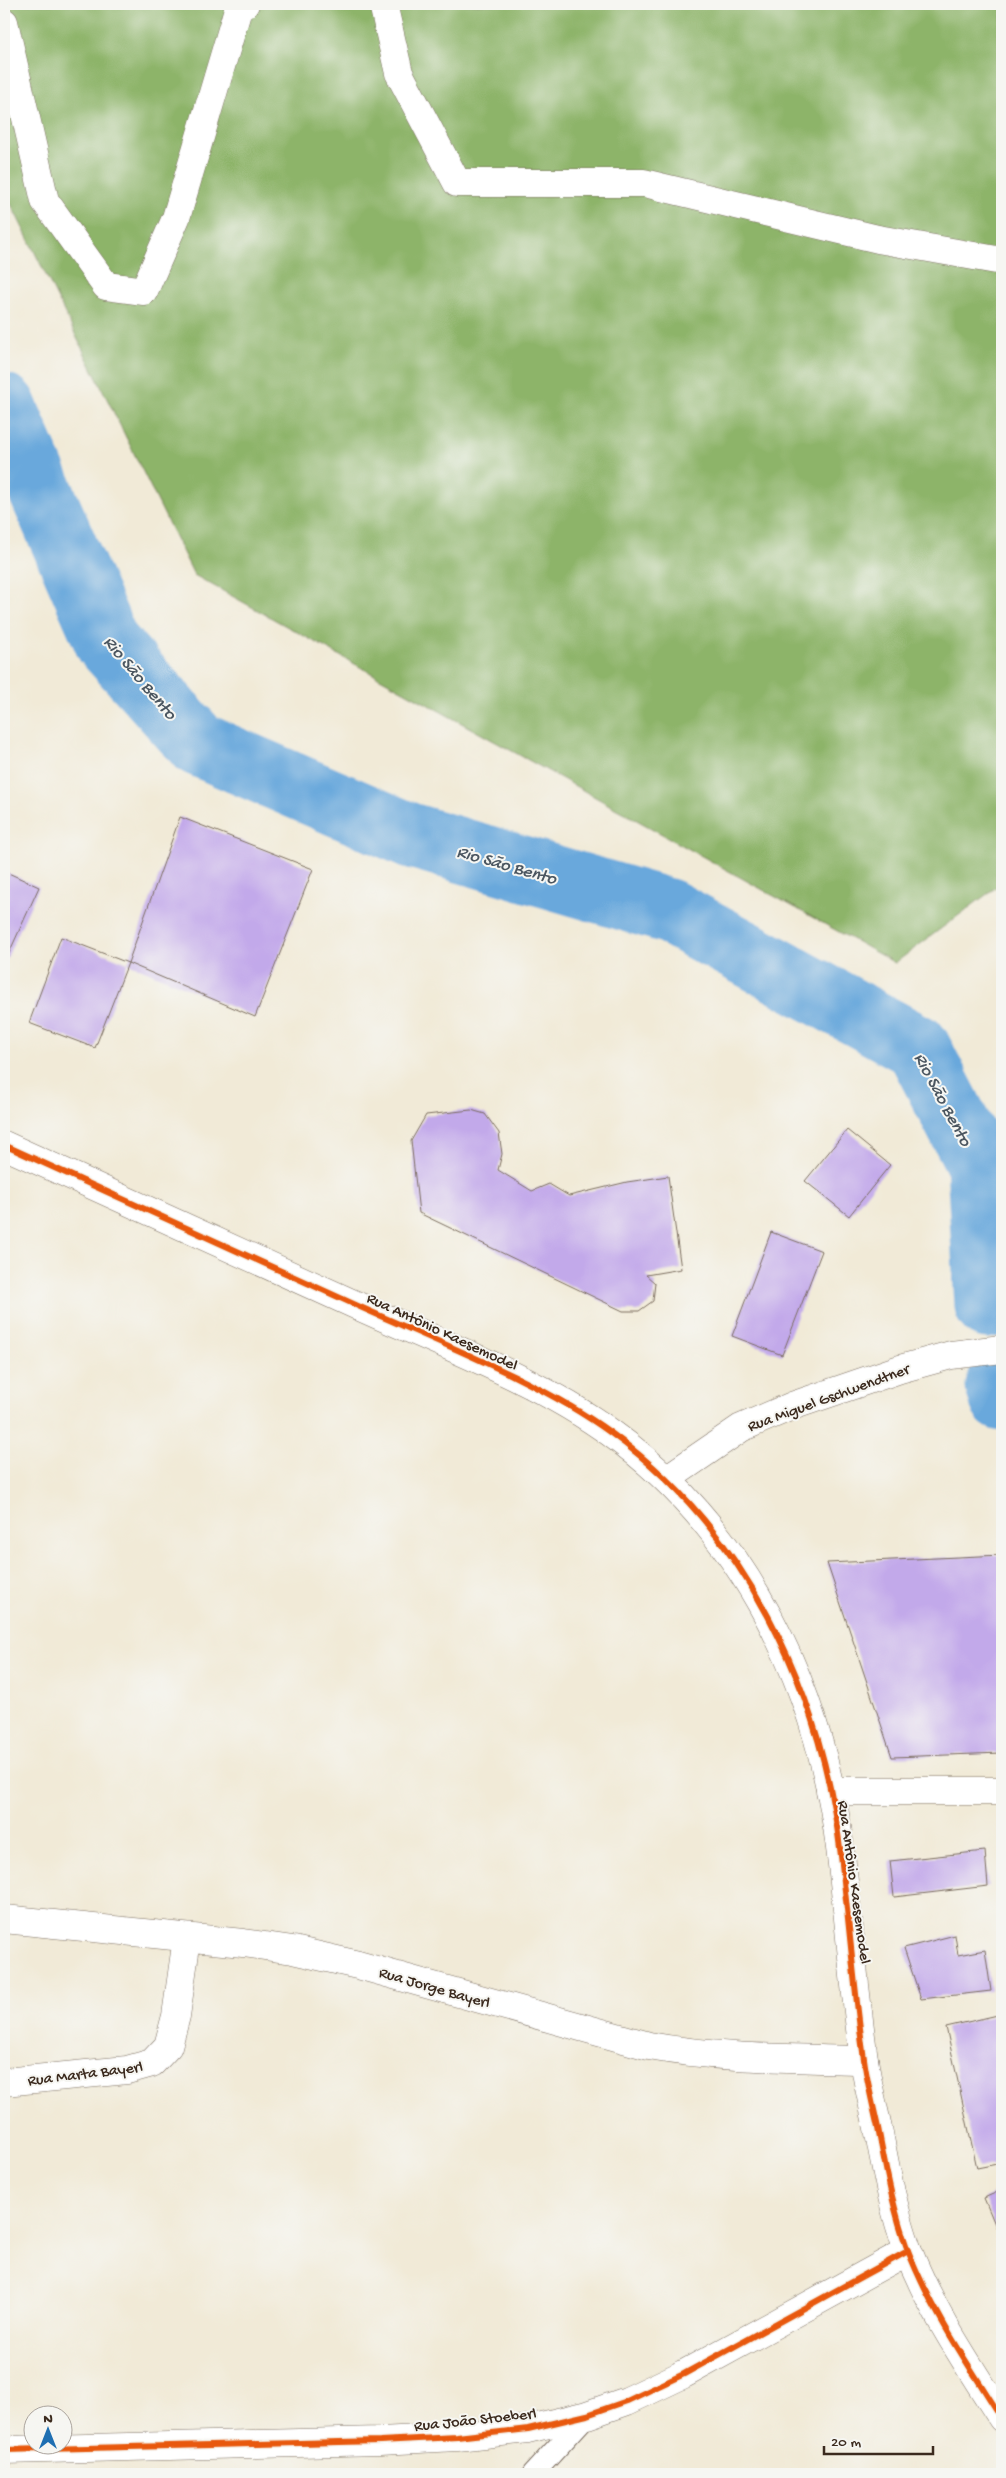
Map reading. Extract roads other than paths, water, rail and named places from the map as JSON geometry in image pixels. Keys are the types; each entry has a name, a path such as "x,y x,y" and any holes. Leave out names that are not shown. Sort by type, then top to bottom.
{"street":[{"path":"4,22 45,201 106,286 144,291 176,218 238,9 245,4"},
{"path":"383,4 399,73 457,183 644,183 878,239 1002,261"},
{"name":"Rua Antônio Kaesemodel","path":"4,1145 502,1372 584,1415 611,1433 668,1478 697,1510 724,1546 778,1635 799,1681 816,1728 839,1842 864,2060 891,2201 908,2251 945,2330 1002,2418"},
{"name":"Rua Miguel Gschwendtner","path":"668,1478 741,1428 792,1406 908,1366 951,1355 1002,1349"},
{"path":"830,1791 1002,1791"},
{"name":"Rua Jorge Bayerl","path":"4,1919 293,1950 358,1965 649,2046 685,2052 724,2056 864,2060"},
{"name":"Rua Marta Bayerl","path":"4,2082 127,2070 152,2063 168,2046 176,2016 187,1938"},
{"name":"Rua João Stoeberl","path":"4,2450 380,2441 528,2429 587,2415 627,2401 684,2374 908,2251"}],"lane":[{"path":"533,2474 587,2415"}],"waterway":[{"name":"Rio São Bento","path":"4,406 107,643 198,744 409,835 668,911 918,1047 979,1165 987,1306"},
{"name":"Rio São Bento","path":"998,1386 1002,1399"}]}
